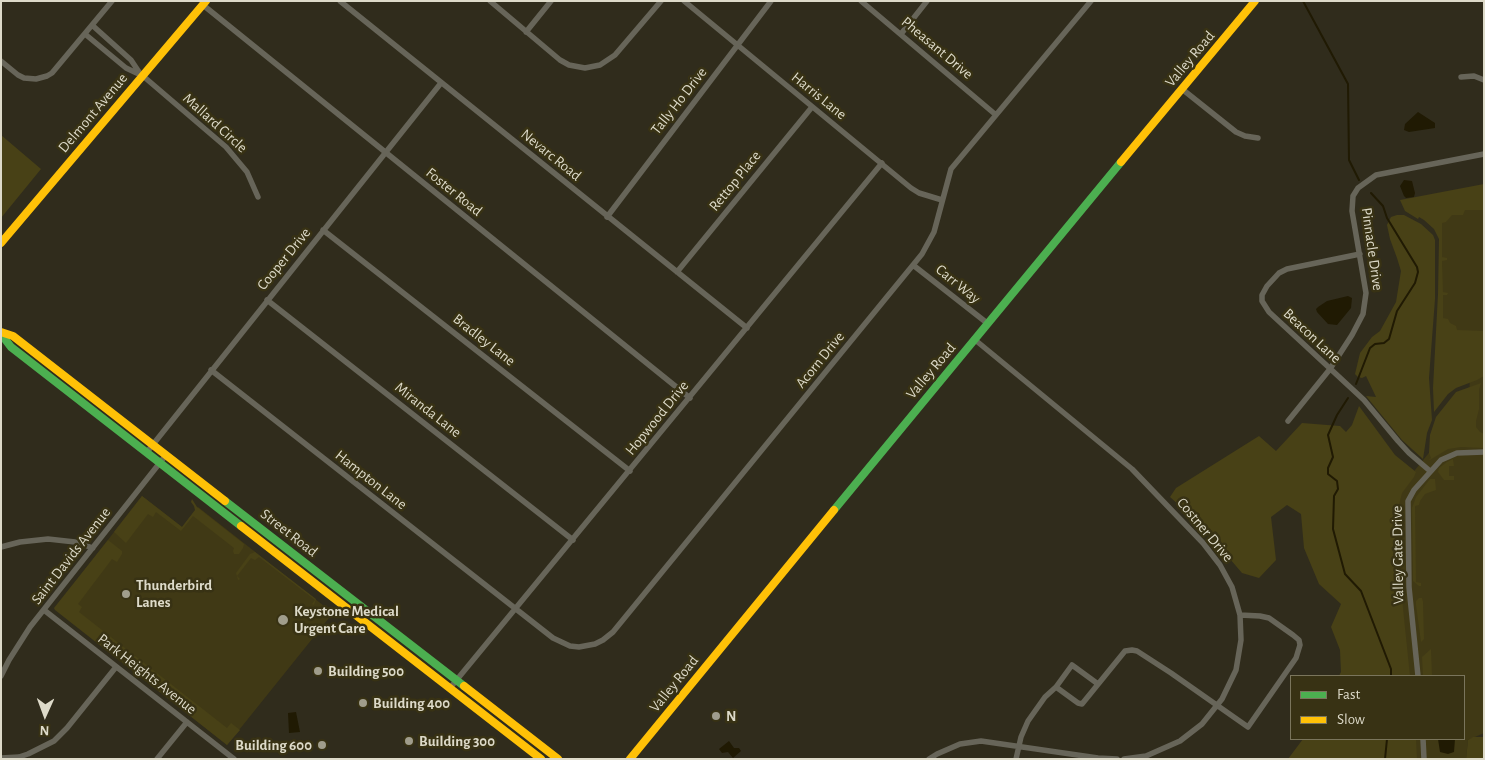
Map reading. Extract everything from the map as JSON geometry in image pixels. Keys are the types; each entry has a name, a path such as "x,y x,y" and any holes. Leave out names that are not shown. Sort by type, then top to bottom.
{"main road":[{"name":"Valley Road","path":"630,759 987,323 1255,1"},
{"name":"Delmont Avenue","path":"1,244 204,3"},
{"name":"Street Road","path":"1,333 13,336 558,759"},
{"name":"Street Road","path":"1,333 11,347 541,759"}],"street":[{"path":"1,61 24,78 36,79 47,76 52,73 112,1"},
{"name":"Nevarc Road","path":"340,1 747,328"},
{"path":"490,1 564,63 577,68 594,67 615,56 661,1"},
{"path":"526,32 551,1"},
{"name":"Harris Lane","path":"684,1 919,193 942,200"},
{"name":"Tally Ho Drive","path":"607,217 771,1"},
{"name":"Pheasant Drive","path":"861,1 996,115"},
{"path":"901,34 927,1"},
{"name":"Acorn Drive","path":"516,609 553,638 564,644 579,647 589,646 608,636 914,264 930,241 951,169 1091,1"},
{"name":"Foster Road","path":"204,3 690,398"},
{"path":"92,25 131,60 143,76"},
{"path":"85,34 126,68 143,76"},
{"name":"Mallard Circle","path":"143,76 232,152 247,172 258,197"},
{"path":"1461,77 1474,76 1484,80"},
{"name":"Cooper Drive","path":"146,452 442,83"},
{"path":"1182,90 1236,132 1258,138"},
{"name":"Rettop Place","path":"677,272 812,106"},
{"name":"Pinnacle Drive","path":"1288,421 1330,369 1363,314 1366,293 1352,210 1353,196 1358,188 1376,175 1484,154"},
{"name":"Hopwood Drive","path":"450,688 882,163"},
{"name":"Bradley Lane","path":"323,230 630,470"},
{"name":"Beacon Lane","path":"1360,254 1287,269 1279,273 1267,286 1262,296 1262,301 1269,312 1364,400 1409,453 1430,471"},
{"name":"Carr Way","path":"914,264 987,323"},
{"name":"Miranda Lane","path":"267,300 573,540"},
{"name":"Costner Drive","path":"974,339 1132,469 1203,543 1220,565 1232,587 1240,615 1241,640 1238,662 1231,681 1218,705 1202,724 1187,737 1167,748 1141,758 1124,759"},
{"name":"Hampton Lane","path":"212,370 516,609"},
{"name":"Valley Gate Drive","path":"1418,675 1409,587 1407,506 1410,495 1441,460 1452,455 1484,452"},
{"name":"Saint Davids Avenue","path":"1,676 23,638 166,455"},
{"path":"1,548 20,542 48,539 75,542 93,548"},
{"name":"Park Heights Avenue","path":"44,610 234,759"},
{"path":"1056,687 1082,704 1125,651 1132,650 1164,668 1248,727 1300,650 1299,640 1269,618 1240,615"},
{"path":"1016,759 1024,729 1045,697 1056,687 1072,665 1098,684"},
{"path":"1,758 19,757 28,754 54,740 67,728 116,667"},
{"path":"157,759 187,722"},
{"path":"1423,740 1424,759"},
{"path":"930,759 946,750 971,743 992,742 1116,759"}],"shaded area":[{"path":"1418,112 1435,123 1435,128 1409,132 1404,130 1405,124"},
{"path":"1,135 41,169 1,218"},
{"path":"1404,180 1412,181 1414,197 1406,198 1404,196 1400,186"},
{"path":"1484,184 1484,214 1483,210 1465,210 1463,215 1452,215 1446,222 1442,223 1442,257 1447,258 1447,260 1442,261 1443,292 1448,293 1443,295 1443,318 1448,319 1450,323 1456,326 1457,330 1484,331 1484,376 1456,388 1448,394 1434,412 1433,388 1439,239 1434,229 1424,220 1419,217 1418,219 1405,211 1400,200"},
{"path":"1484,200 1484,733 1468,740 1466,759 1405,759 1404,740 1465,740 1465,675 1400,675 1385,507 1441,438 1469,434 1470,355 1440,355 1440,208"},
{"path":"1404,215 1421,224 1433,235 1435,240 1435,299 1429,378 1432,420 1427,433 1423,459 1402,440 1366,396 1376,397 1366,376 1362,378 1355,374 1360,353 1372,337 1380,331 1396,302 1401,271 1387,225 1391,217"},
{"path":"1348,296 1352,298 1351,308 1337,325 1328,324 1317,312 1316,309 1327,301"},
{"path":"1481,383 1476,427 1484,434 1484,448 1461,447 1448,449 1428,461 1431,458 1429,453 1430,435 1436,417 1456,392"},
{"path":"1359,406 1395,455 1416,472 1402,493 1399,505 1400,579 1410,675 1340,675 1340,650 1331,627 1341,604 1319,584 1304,548 1301,514 1287,505 1271,517 1276,560 1259,578 1242,573 1200,524 1170,497 1176,488 1259,436 1276,451 1302,423 1340,426 1346,432 1352,425"},
{"path":"1453,459 1454,466 1449,466 1449,476 1454,476 1454,480 1444,480 1438,472 1439,468"},
{"path":"1430,479 1435,479 1436,490 1425,494 1419,505 1415,506 1416,582 1421,583 1421,586 1419,586 1413,581 1412,508 1416,497"},
{"path":"142,496 182,527 198,507 333,613 227,745 55,608"},
{"path":"142,496 182,527 195,510 191,502 192,499 197,507 244,544 243,548 239,554 234,554 234,548 193,516 181,531 156,512 153,517 148,514 126,543 114,532"},
{"path":"108,540 122,551 122,554 117,562 112,559 78,604 82,607 79,612 227,728 231,723 240,730 227,745 55,610 54,608"},
{"path":"255,552 316,599 314,605 312,604 315,600 259,557 255,560 251,558 237,576 240,579 238,580 236,573 250,554"},
{"path":"1422,598 1423,602 1424,639 1421,642 1416,605 1416,601"},
{"path":"1431,649 1432,675 1423,675 1422,657"},
{"path":"296,712 300,732 289,733 288,713"},
{"path":"1473,737 1484,737 1484,759 1466,759 1468,740"},
{"path":"1302,740 1416,740 1417,759 1288,759"},
{"path":"1438,740 1455,740 1454,752 1448,754 1440,752"},
{"path":"729,741 734,748 739,748 741,751 733,758 728,752 722,753 719,749"}],"waterway":[{"path":"1303,1 1348,84 1349,160 1359,180"},
{"path":"1356,384 1370,348 1389,339 1397,311 1415,283 1418,272 1417,267 1387,218 1383,206 1371,193"},
{"path":"1348,398 1337,415 1328,435 1333,457 1328,468 1328,474 1337,481 1338,489 1334,496 1333,529 1345,574 1361,591 1391,669 1391,675"},
{"path":"1385,759 1387,740"}],"traffic: fast":[{"path":"834,510 1121,162"},
{"path":"1,334 11,347 241,526"},
{"path":"225,501 464,686"}],"traffic: slow":[{"path":"1,243 206,1"},
{"path":"1121,162 1255,1"},
{"path":"1,332 13,336 225,501"},
{"path":"630,759 834,510"},
{"path":"241,526 541,759"},
{"path":"464,686 558,759"}],"place":[{"name":"Thunderbird Lanes","path":"126,594"},
{"name":"Keystone Medical Urgent Care","path":"283,620"},
{"name":"Building 500","path":"318,671"},
{"name":"Building 400","path":"363,703"},
{"name":"N","path":"716,716"},
{"name":"Building 300","path":"409,741"},
{"name":"Building 600","path":"322,745"}]}
